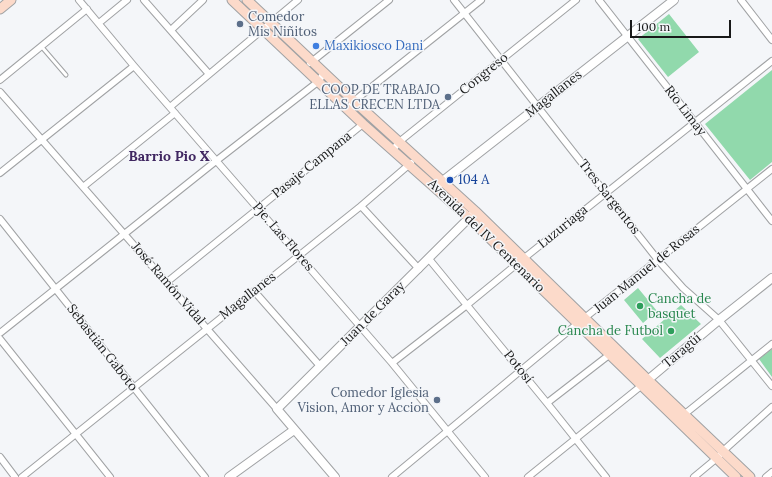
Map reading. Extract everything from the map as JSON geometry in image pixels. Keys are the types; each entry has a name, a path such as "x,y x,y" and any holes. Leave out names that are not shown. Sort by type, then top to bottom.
{"main road":[{"path":"0,8 11,0"},
{"name":"Avenida del IV Centenario","path":"232,0 393,150 435,187 472,215"},
{"name":"Avenida del IV Centenario","path":"247,0 443,181 472,215 520,262 577,324 609,355 685,414 750,477"},
{"name":"Avenida del IV Centenario","path":"520,262 585,318 677,420 736,477"}],"street":[{"name":"Pje. Las Flores","path":"79,0 134,66 392,363 485,477"},
{"path":"99,23 127,0"},
{"path":"144,0 209,74"},
{"path":"171,30 203,0"},
{"path":"170,107 298,0"},
{"path":"305,69 312,61 389,0"},
{"name":"Tres Sargentos","path":"454,0 658,260 683,288 719,320 772,386"},
{"path":"348,109 354,100 481,0"},
{"name":"Congreso","path":"393,150 399,142 576,0"},
{"name":"Rio Limay","path":"599,0 772,221"},
{"name":"Magallanes","path":"435,187 674,0"},
{"path":"741,0 772,40"},
{"path":"0,80 87,9"},
{"name":"Luzuriaga","path":"392,363 467,305 772,61"},
{"path":"0,173 134,66"},
{"path":"0,332 319,81 324,72"},
{"name":"José Ramón Vidal","path":"0,92 335,477"},
{"path":"83,187 175,113"},
{"name":"Pasaje Campana","path":"166,282 364,124"},
{"name":"Magallanes","path":"22,477 361,206 410,165 417,157"},
{"name":"Juan Manuel de Rosas","path":"392,477 577,324 772,169"},
{"path":"361,206 419,269"},
{"name":"Juan de Garay","path":"277,409 472,215"},
{"name":"Sebastián Gaboto","path":"0,219 205,477"},
{"name":"Potosí","path":"429,258 606,477"},
{"name":"Taragüí","path":"528,477 772,278"},
{"path":"254,291 320,366"},
{"path":"0,339 110,477"},
{"path":"677,420 772,344"},
{"path":"547,403 609,355"},
{"path":"694,477 717,458 772,407"},
{"path":"229,477 294,430"},
{"path":"0,457 16,477"},
{"path":"766,477 772,472"}],"lane":[{"path":"41,46 66,75"}],"green space":[{"path":"669,14 699,52 668,77 638,39"},
{"path":"772,70 772,162 750,180 705,124"},
{"name":"Cancha de basquet","path":"638,288 657,311 643,323 624,300"},
{"name":"Cancha de Futbol","path":"681,305 701,324 660,358 642,339"},
{"path":"772,349 772,377 759,359"}],"place":[{"name":"Comedor Mis Niñitos","path":"240,24"},
{"name":"Maxikiosco Dani","path":"316,46"},
{"name":"COOP DE TRABAJO ELLAS CRECEN LTDA","path":"448,97"},
{"name":"104 A","path":"450,180"},
{"name":"Cancha de basquet","path":"640,306"},
{"name":"Cancha de Futbol","path":"671,331"},
{"name":"Comedor Iglesia Vision, Amor y Accion","path":"437,400"}],"district":[{"name":"Barrio Pio X","path":"169,157"}]}
